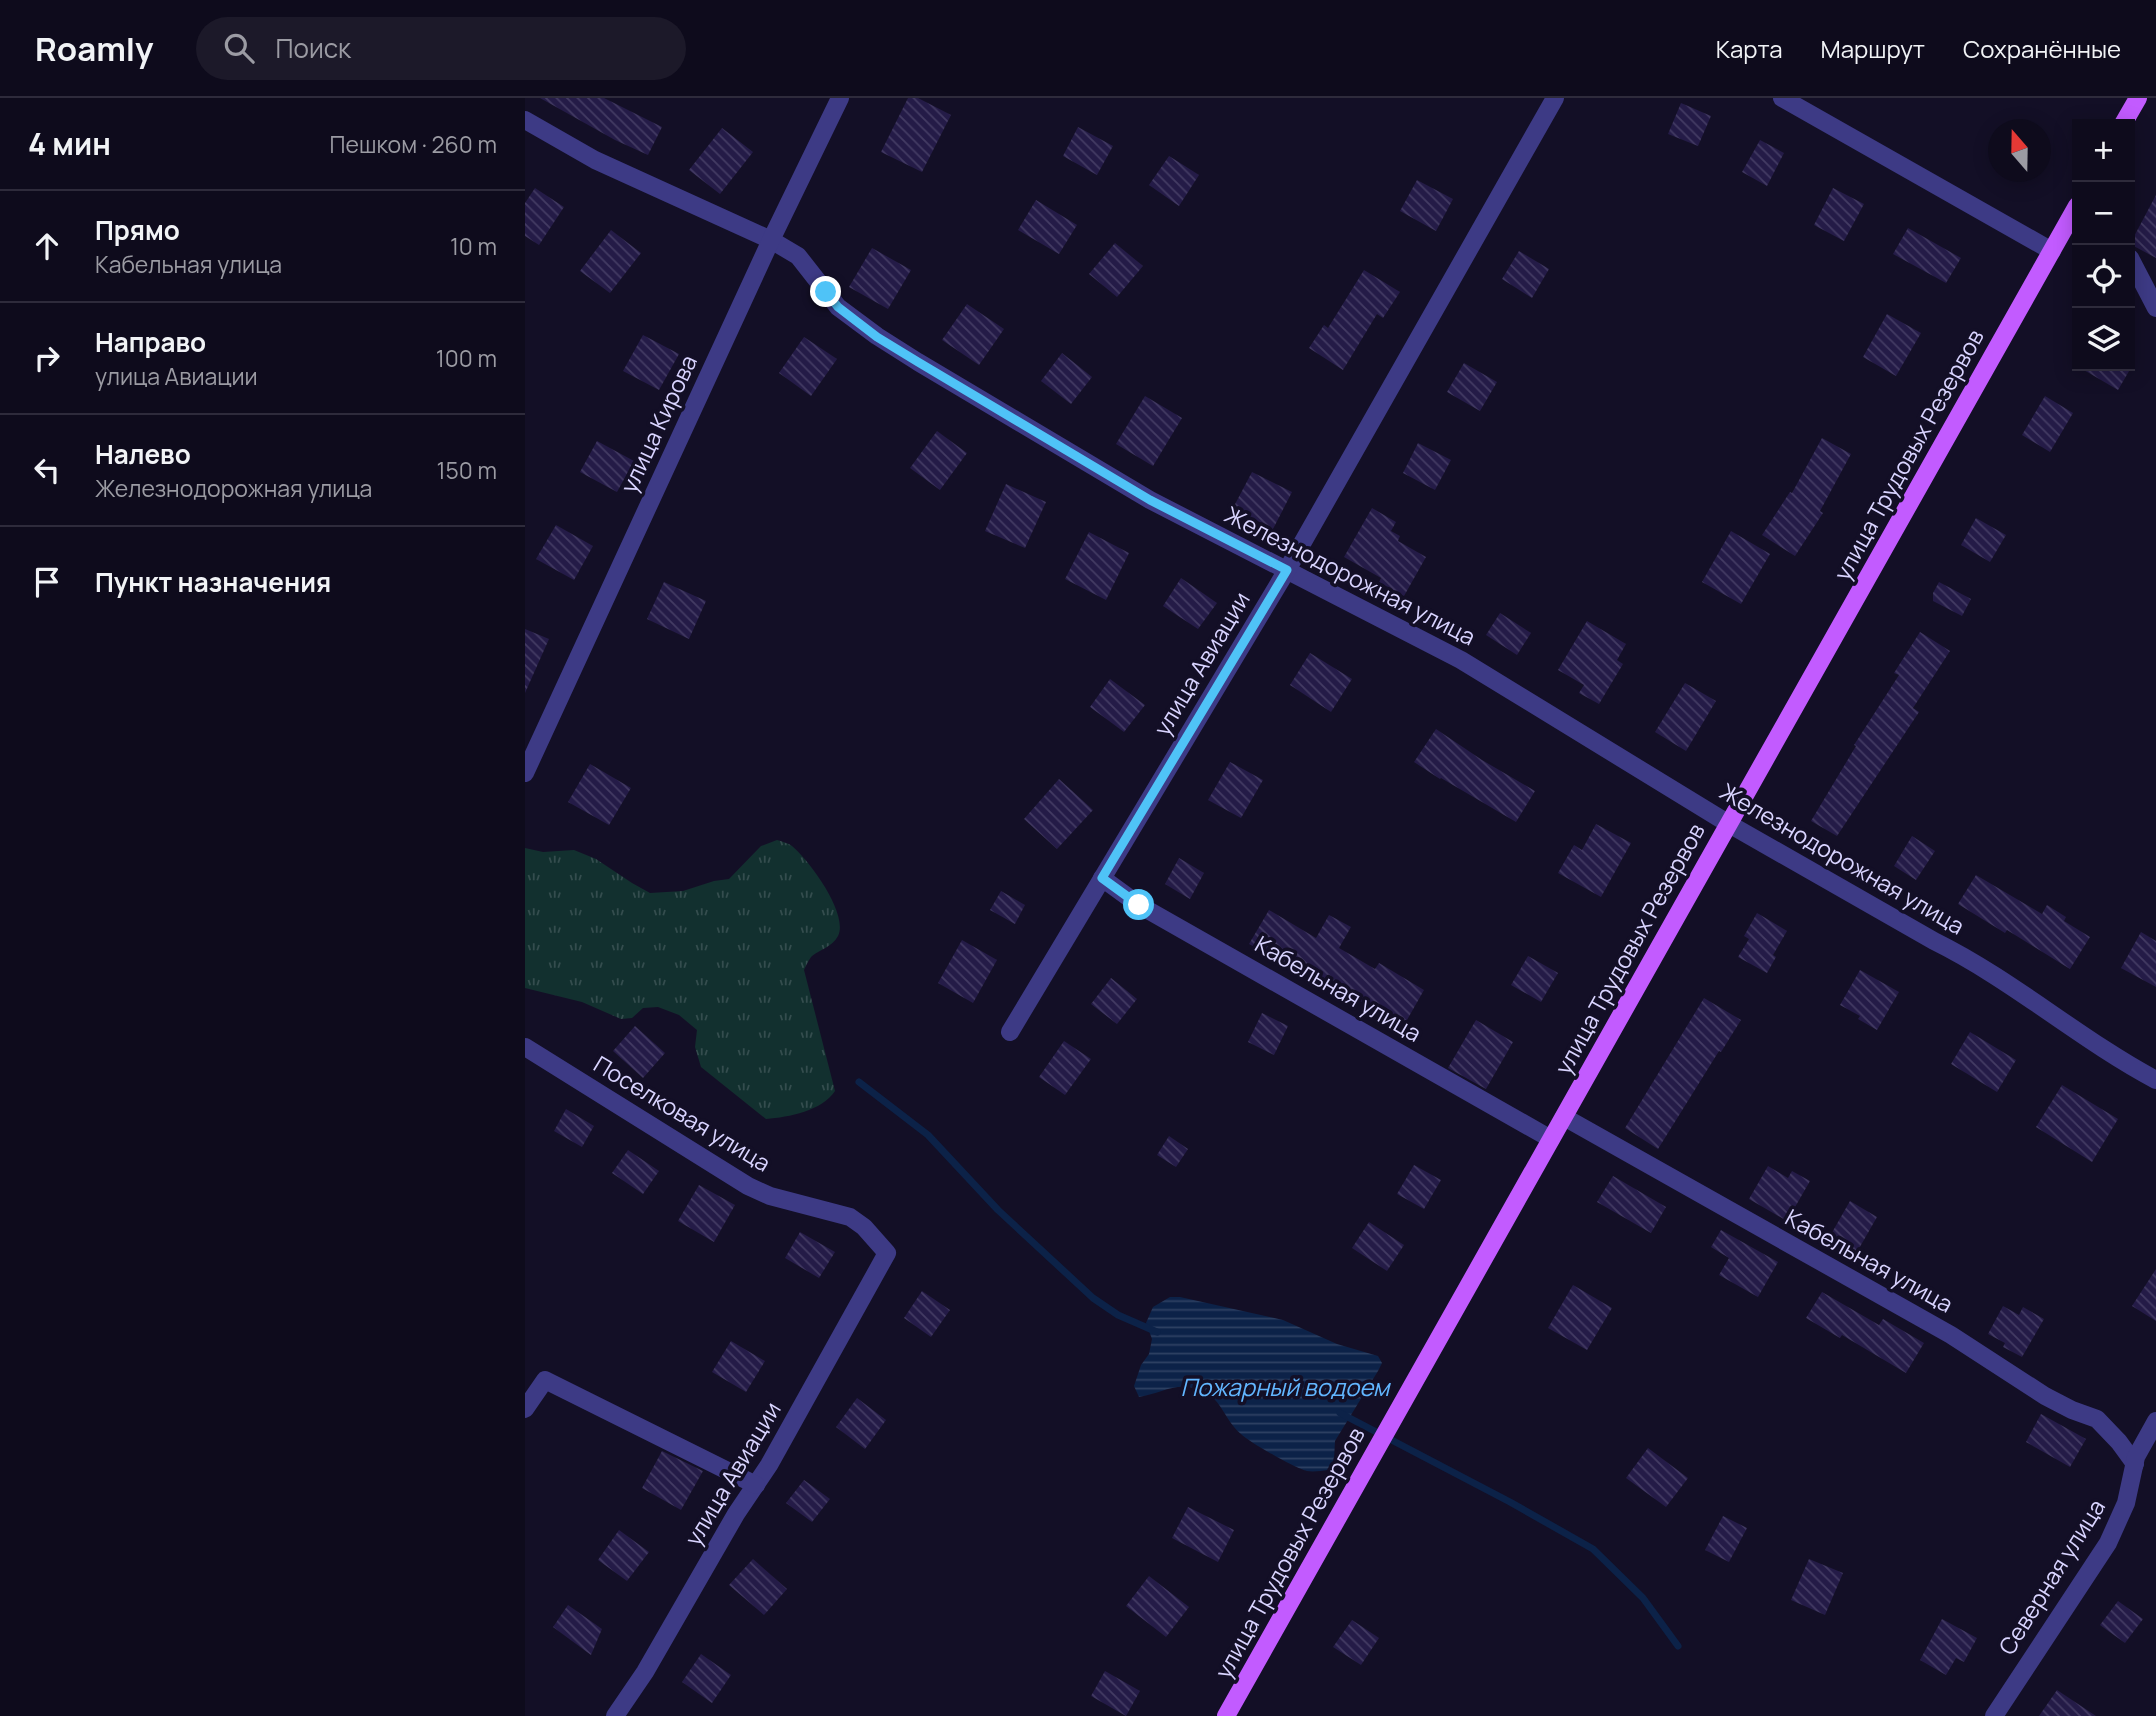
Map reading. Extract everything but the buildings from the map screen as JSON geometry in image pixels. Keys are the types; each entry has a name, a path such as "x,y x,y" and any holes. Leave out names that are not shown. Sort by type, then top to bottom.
{"main road":[{"path":"2126,119 2138,98"},
{"name":"улица Трудовых Резервов","path":"1226,1716 2072,217"}],"street":[{"name":"улица Кирова","path":"525,773 771,240 840,98"},
{"name":"улица Авиации","path":"1010,1032 1287,570 1555,98"},
{"path":"1783,98 2052,251"},
{"name":"Железнодорожная улица","path":"525,120 595,160 771,240 799,256 838,307 877,337 1150,500 1461,660 1729,824 1965,956 2117,1059 2156,1080"},
{"path":"2135,268 2156,308"},
{"name":"Кабельная улица","path":"1102,878 1139,905 1551,1139"},
{"name":"Поселковая улица","path":"525,1047 748,1186 770,1196 850,1217 864,1227 887,1253"},
{"name":"Кабельная улица","path":"1564,1116 1951,1335 2045,1396 2097,1419 2135,1464"},
{"name":"улица Авиации","path":"615,1716 645,1672 736,1514 776,1454 887,1253"},
{"path":"525,1409 545,1380 756,1485"},
{"name":"Северная улица","path":"1994,1716 2108,1542 2126,1503 2142,1446 2156,1422"}],"green space":[{"path":"777,840 792,846 817,875 833,902 840,926 836,940 812,956 804,970 835,1091 822,1104 795,1115 766,1119 701,1067 695,1047 697,1030 679,1015 658,1007 643,1008 632,1018 621,1019 582,1002 525,988 525,848 543,852 574,850 596,859 650,893 683,891 729,879 761,846"}],"water":[{"name":"Пожарный водоем","path":"1170,1297 1283,1320 1337,1344 1378,1356 1382,1363 1335,1441 1334,1460 1328,1470 1307,1471 1262,1449 1235,1428 1212,1397 1197,1389 1182,1387 1139,1397 1134,1386 1141,1365 1149,1354 1152,1339 1146,1323 1153,1307"}],"waterway":[{"path":"859,1082 928,1135 998,1210 1093,1298 1118,1315 1157,1332"},
{"path":"1340,1413 1593,1549 1643,1598 1678,1646"}],"route":[{"path":"826,292 838,307 877,337 918,362 1150,500 1287,570 1102,878 1139,905"}]}
